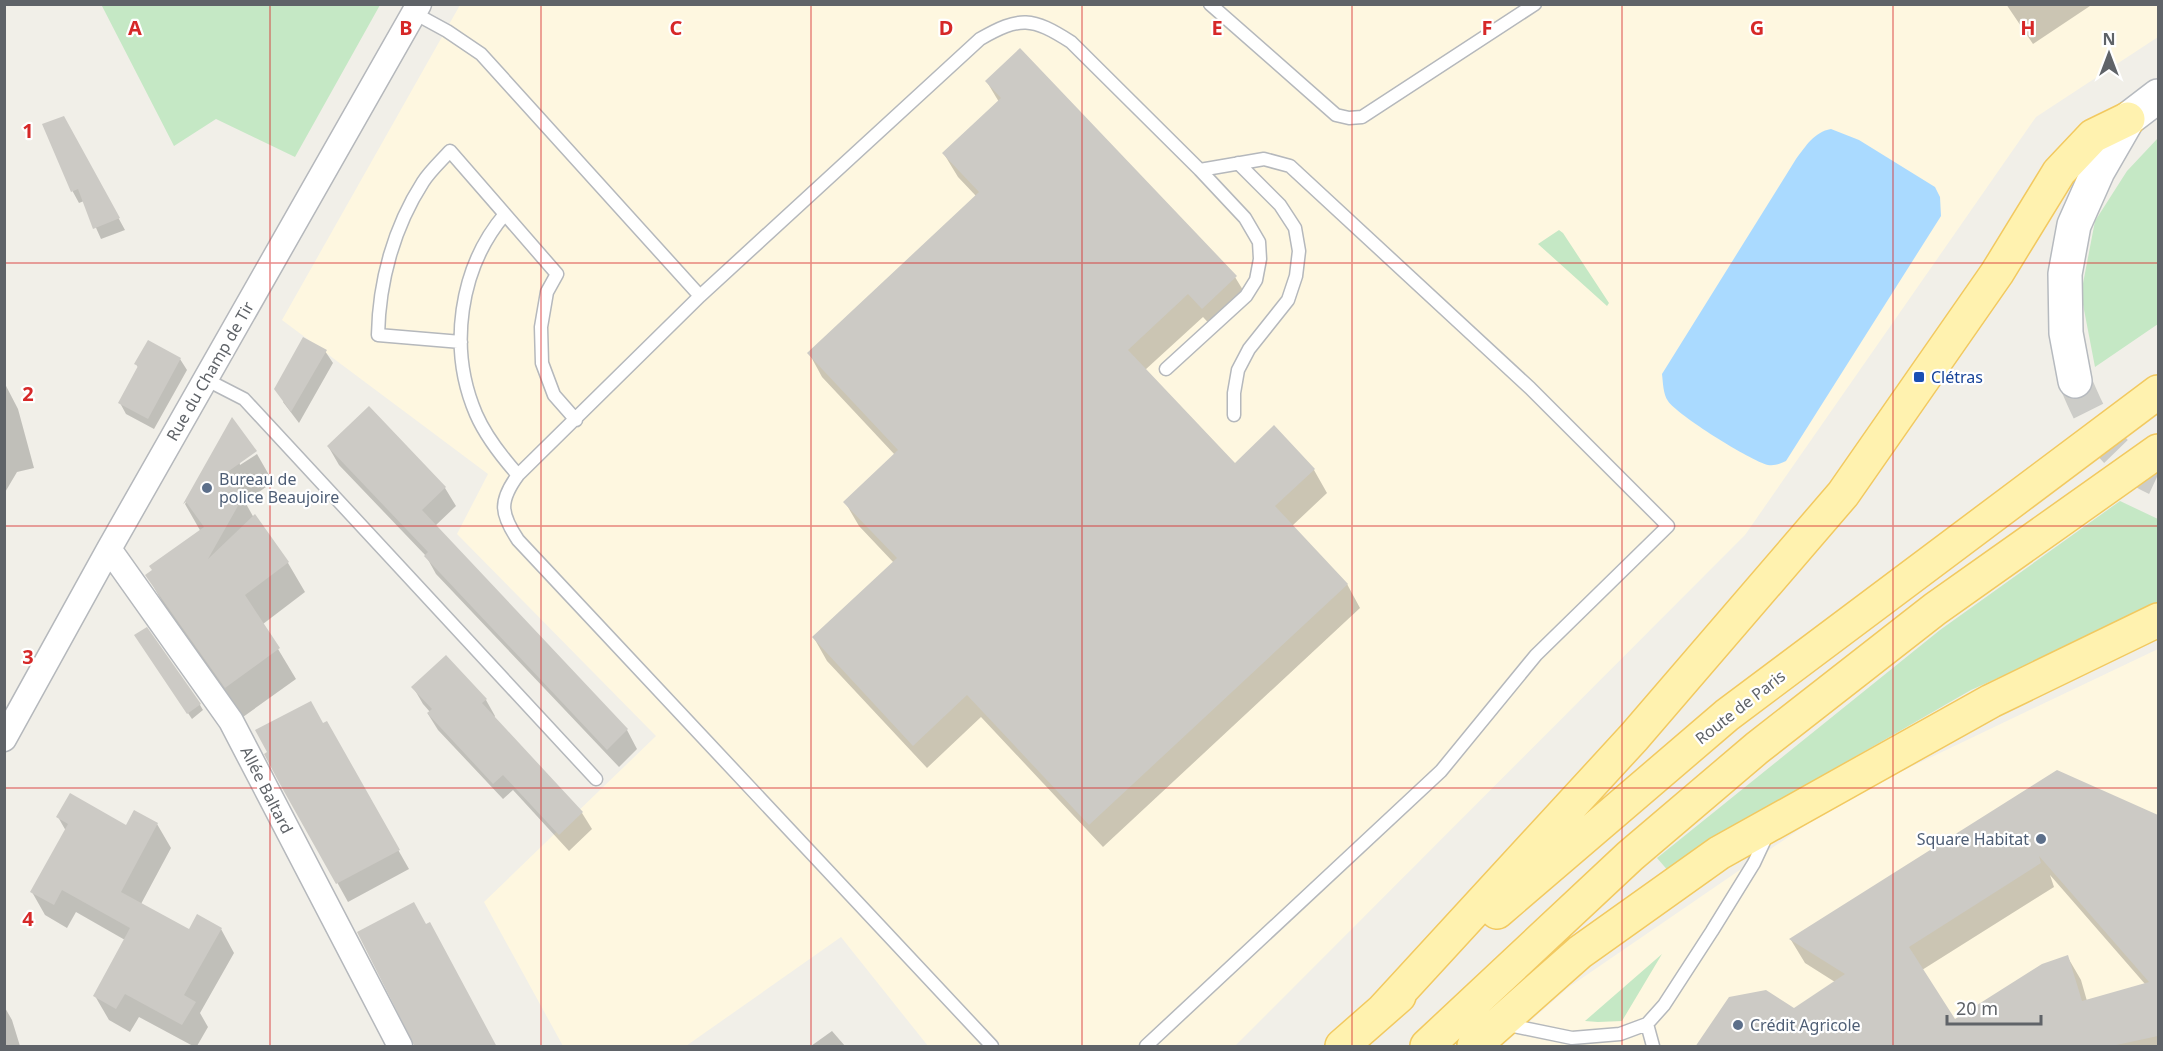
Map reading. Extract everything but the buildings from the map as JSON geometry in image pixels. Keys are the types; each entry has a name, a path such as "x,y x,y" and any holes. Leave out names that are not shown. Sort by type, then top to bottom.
{"main road":[{"path":"1383,1010 1634,737 1844,494 1997,273 2060,172 2093,136 2128,119 2158,96"},
{"path":"2075,381 2066,333 2065,297 2065,274 2074,225 2098,171 2128,119"},
{"name":"Route de Paris","path":"1342,1047 1727,715 2158,392"},
{"path":"1427,1047 1630,856 1758,748 1935,609 2158,451"},
{"path":"1474,1047 1580,952 1719,853 1991,701 2158,620"}],"street":[{"name":"Rue du Champ de Tir","path":"4,739 109,549 417,9"},
{"name":"Allée Baltard","path":"109,549 231,722 400,1047"}],"lane":[{"path":"1210,4 1336,115 1349,118 1362,117 1535,4"},
{"path":"417,9 481,54 700,297"},
{"path":"992,1047 518,540 506,523 504,505 506,491 518,475 700,297 980,39 1004,25 1024,21 1048,27 1071,42 1200,170 1245,218 1259,242 1260,259 1257,280 1246,297 1166,369"},
{"path":"462,342 378,334 384,280 406,211 424,180 450,151 557,274 548,292 541,327 542,363 554,395 576,420"},
{"path":"1146,1047 1442,771 1536,655 1668,526 1530,388 1290,166 1264,159 1200,170"},
{"path":"1234,416 1234,393 1238,370 1249,349 1288,300 1296,276 1299,251 1295,228 1280,204 1238,163"},
{"path":"505,214 491,231 470,274 461,321 463,368 476,414 500,456 518,475"},
{"path":"205,380 244,399 596,779"},
{"path":"1500,1023 1572,1038 1620,1034 1647,1024 1664,1005 1713,931 1754,863 1774,821"},
{"path":"1647,1024 1653,1047"},
{"path":"1572,1038 1584,1047"}],"shaded area":[{"path":"460,5 2158,5 2158,37 2036,117 1745,535 1235,1046 928,1046 841,937 686,1046 563,1046 484,902 656,736 457,534 488,474 282,320"},
{"path":"2158,649 2158,1046 1502,1046 1569,987 1813,820 1900,772"}],"green space":[{"path":"97,5 380,5 295,157 216,119 174,146 102,6"},
{"path":"2158,138 2158,324 2095,367 2081,294 2095,221 2127,171"},
{"path":"1559,230 1609,303 1607,306 1538,244"},
{"path":"2120,501 2158,519 2158,606 1971,690 1759,812 1670,873 1657,858 1940,630"},
{"path":"1662,954 1622,1021 1585,1021"}],"water":[{"path":"1831,129 1859,140 1935,187 1940,197 1941,216 1786,461 1768,465 1715,437 1674,408 1665,395 1662,374 1796,159 1815,136"}],"tunnel":[{"path":"2075,381 2097,427 2116,452 2142,472 2158,480"}],"place":[{"name":"Clétras","path":"1919,377"},
{"name":"Bureau de police Beaujoire","path":"207,488"},
{"name":"Square Habitat","path":"2041,839"},
{"name":"Crédit Agricole","path":"1738,1025"}]}
